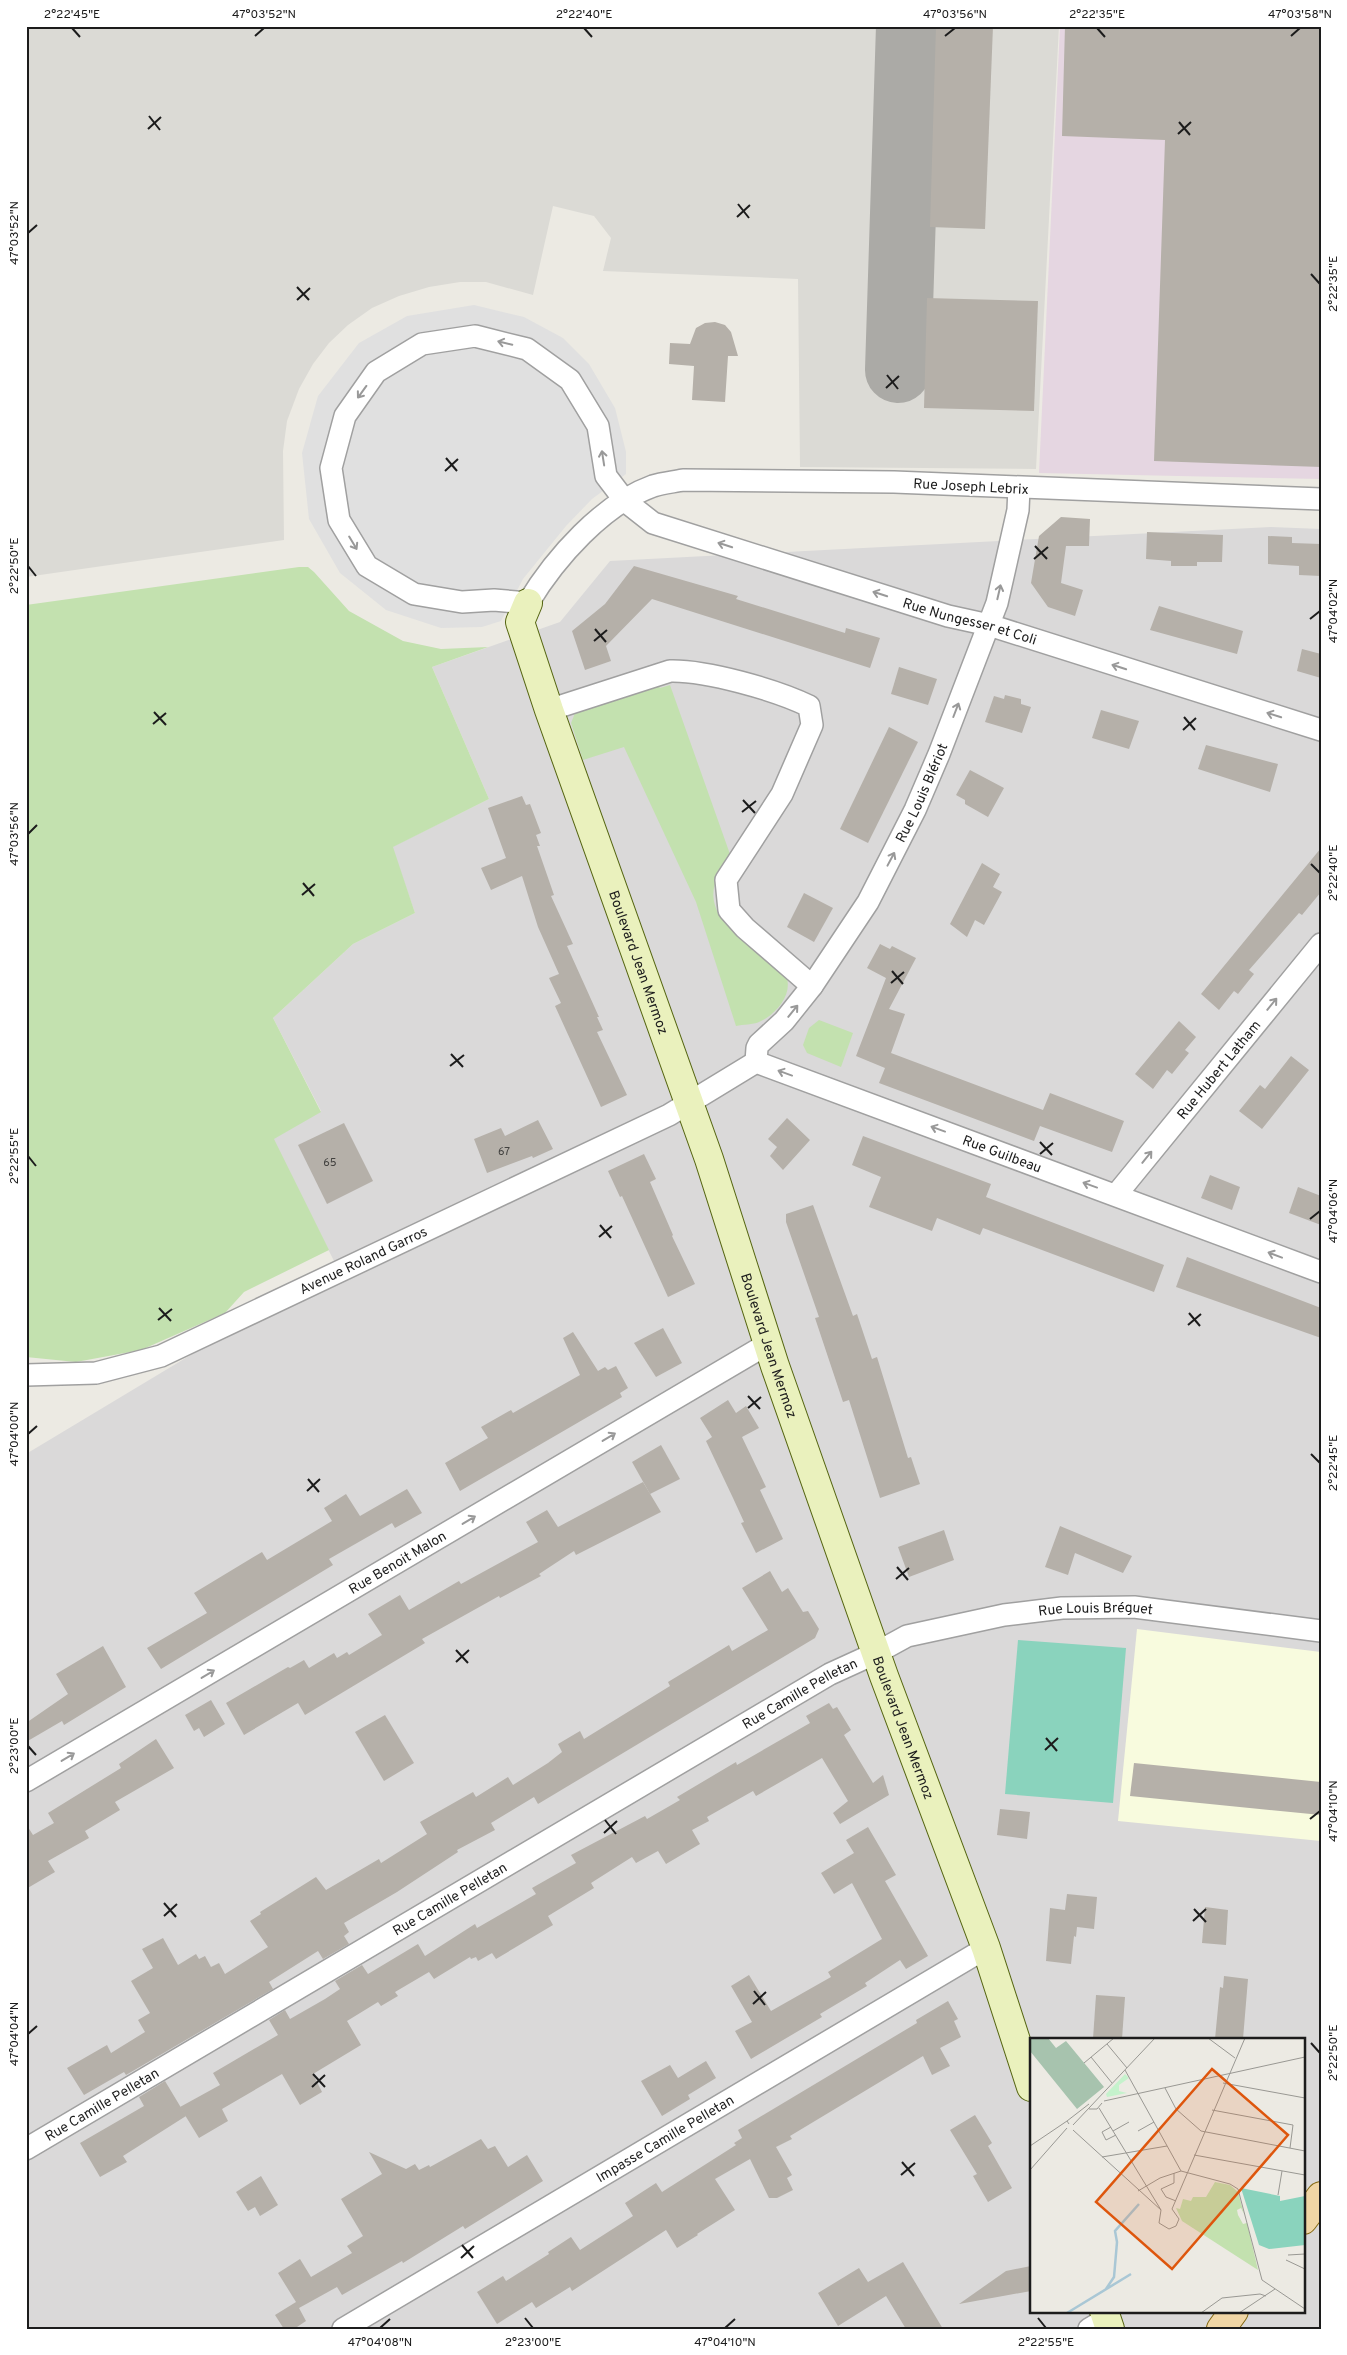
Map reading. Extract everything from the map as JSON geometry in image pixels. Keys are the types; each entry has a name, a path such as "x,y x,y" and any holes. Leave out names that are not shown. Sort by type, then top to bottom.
{"main road":[{"path":"1304,2219 1321,2196"},
{"path":"1221,2329 1233,2312"}],"street":[{"name":"Rue Nungesser et Coli","path":"528,603 494,600 462,602 414,594 367,566 339,520 332,468 345,416 376,372 422,344 475,336 527,349 570,380 598,426 606,476 624,501 653,523 960,620 989,625 1321,730"},
{"name":"Rue Joseph Lebrix","path":"528,603 544,578 566,551 595,524 624,501 653,486 683,480 894,482 1321,499"},
{"name":"Rue Louis Blériot","path":"756,1062 759,1044 784,1021 812,986 868,902 893,857 939,754 974,658 989,625 1018,510 1019,488"},
{"name":"Boulevard Jean Mermoz","path":"528,603 520,622 549,710 689,1103 769,1343 876,1653 986,1948 1030,2083"},
{"path":"549,710 670,670 688,670 789,696 809,706 812,725 782,794 726,880 729,910 745,928 812,986"},
{"name":"Rue Hubert Latham","path":"1116,1195 1321,944"},
{"path":"689,1103 756,1062"},
{"name":"Rue Guilbeau","path":"756,1062 1321,1272"},
{"name":"Avenue Roland Garros","path":"26,1375 96,1373 160,1356 669,1116 689,1103"},
{"name":"Rue Benoit Malon","path":"26,1781 769,1343"},
{"name":"Rue Louis Bréguet","path":"876,1653 907,1636 1004,1615 1062,1608 1134,1607 1321,1631"},
{"name":"Rue Camille Pelletan","path":"26,2149 830,1674 876,1653"},
{"name":"Impasse Camille Pelletan","path":"344,2329 986,1948"}],"shaded area":[{"path":"26,26 1059,26 1036,469 800,467 798,279 603,271 611,238 594,216 553,206 533,295 486,282 460,282 429,287 399,296 372,308 348,325 329,343 313,364 299,389 287,421 283,451 284,540 26,577"},
{"path":"1060,26 1321,26 1321,479 1039,473"},
{"path":"474,305 524,317 563,338 589,364 615,408 626,452 626,474 592,499 566,526 523,579 501,621 482,627 441,628 386,610 340,573 309,519 302,453 318,396 359,343 407,316"},
{"path":"1271,527 1321,529 1321,2329 26,2329 26,1454 337,1267 273,1139 321,1111 273,1018 353,944 415,913 392,847 489,799 432,667 560,622 610,561"},
{"path":"1137,1629 1321,1652 1321,1841 1118,1821"}],"green space":[{"path":"308,567 314,572 349,611 403,641 441,649 488,647 432,667 489,799 393,847 415,913 353,944 273,1018 321,1112 274,1139 329,1250 244,1292 225,1313 141,1350 76,1362 26,1357 26,605"},
{"path":"657,683 660,688 670,685 731,857 714,886 713,893 716,909 721,918 784,972 787,979 788,986 783,1001 773,1013 757,1023 736,1026 696,902 624,747 583,760 571,723 575,713"},
{"path":"819,1020 853,1033 841,1067 807,1053 803,1045 809,1028"},
{"path":"1018,1640 1126,1648 1113,1803 1005,1794"}],"building":[{"path":"936,26 993,26 985,229 930,227"},
{"path":"1065,26 1321,26 1321,467 1154,461 1165,140 1062,136"},
{"path":"927,298 1038,301 1034,411 924,408"},
{"path":"715,322 725,325 731,332 738,356 728,356 725,402 692,400 694,366 669,364 670,343 690,344 696,328 705,323"},
{"path":"1061,517 1090,519 1089,546 1066,546 1061,583 1083,590 1075,616 1048,607 1031,583 1039,536"},
{"path":"1147,532 1223,535 1222,562 1197,562 1197,566 1171,566 1171,561 1146,559"},
{"path":"1268,536 1292,537 1292,543 1321,544 1321,576 1299,575 1299,566 1268,564"},
{"path":"634,566 738,596 736,599 845,633 846,628 880,638 870,668 652,599 606,646 611,661 585,670 572,631 605,604"},
{"path":"1159,606 1243,631 1237,654 1150,630"},
{"path":"1302,649 1321,654 1321,678 1297,671"},
{"path":"899,667 937,679 928,705 891,694"},
{"path":"1005,695 1021,699 1021,704 1031,707 1022,733 985,722 994,696 1004,699"},
{"path":"1101,710 1139,721 1129,749 1092,738"},
{"path":"889,727 918,742 868,843 840,829"},
{"path":"1206,745 1278,764 1270,792 1198,769"},
{"path":"970,770 1004,788 988,817 965,804 965,800 956,795"},
{"path":"522,796 526,805 530,804 541,833 536,835 540,846 537,846 554,895 551,896 573,944 567,946 599,1017 597,1017 603,1030 597,1032 627,1095 601,1107 555,1006 561,1003 549,978 559,974 538,927 522,876 491,890 481,868 506,858 488,808"},
{"path":"1321,848 1321,892 1302,915 1299,913 1249,970 1254,974 1238,994 1234,991 1219,1010 1201,994"},
{"path":"982,863 1000,874 993,887 1002,892 984,925 975,920 967,937 950,924"},
{"path":"804,893 833,908 814,942 787,927"},
{"path":"880,944 890,949 892,946 916,958 889,1009 905,1014 891,1053 1043,1110 1050,1093 1124,1121 1112,1152 1040,1126 1034,1141 879,1083 885,1068 856,1056 886,978 867,968"},
{"path":"1179,1021 1196,1037 1185,1050 1189,1053 1172,1074 1167,1070 1153,1089 1135,1074"},
{"path":"1291,1056 1309,1070 1262,1129 1239,1111 1260,1085 1265,1089"},
{"path":"787,1118 810,1140 783,1170 770,1156 777,1147 768,1139"},
{"path":"538,1120 553,1149 533,1158 532,1156 487,1173 474,1139 501,1128 505,1136"},
{"path":"344,1123 373,1181 327,1204 298,1145"},
{"path":"863,1136 991,1184 986,1197 1164,1265 1154,1292 983,1228 980,1235 937,1218 932,1231 869,1207 881,1177 852,1165"},
{"path":"644,1154 656,1179 650,1182 672,1236 695,1284 668,1297 622,1196 620,1197 608,1171"},
{"path":"1210,1175 1240,1187 1232,1210 1201,1198"},
{"path":"1298,1187 1321,1196 1321,1225 1289,1213"},
{"path":"813,1205 853,1316 857,1314 872,1359 877,1357 908,1458 911,1457 920,1484 880,1498 849,1400 843,1402 815,1318 819,1317 786,1222 786,1214"},
{"path":"1187,1257 1321,1308 1321,1338 1176,1287"},
{"path":"663,1328 682,1363 656,1377 634,1343"},
{"path":"573,1332 598,1371 605,1367 608,1370 616,1366 628,1388 620,1393 622,1397 460,1491 445,1463 488,1438 481,1427 511,1410 513,1413 580,1375 563,1338"},
{"path":"728,1400 736,1413 746,1406 759,1428 742,1437 766,1487 760,1490 783,1539 756,1553 741,1523 744,1522 706,1441 712,1437 700,1418"},
{"path":"661,1445 680,1479 650,1494 632,1462"},
{"path":"643,1482 661,1512 576,1555 574,1551 539,1574 541,1576 500,1598 499,1596 422,1639 425,1643 305,1715 298,1703 244,1735 226,1703 288,1667 290,1668 304,1660 309,1668 334,1653 337,1658 347,1652 349,1655 382,1635 368,1614 400,1595 409,1610 459,1581 461,1584 538,1542 526,1522 547,1510 558,1527"},
{"path":"407,1489 422,1513 395,1528 392,1523 329,1559 333,1565 161,1669 147,1648 207,1613 194,1593 262,1552 267,1560 332,1521 324,1508 346,1494 360,1516"},
{"path":"1060,1526 1132,1556 1123,1573 1075,1553 1068,1575 1045,1567"},
{"path":"944,1530 954,1560 909,1577 898,1547"},
{"path":"770,1571 782,1592 788,1588 803,1612 808,1611 819,1629 815,1638 538,1804 534,1797 491,1823 495,1830 457,1850 458,1852 397,1892 344,1923 349,1932 344,1936 349,1944 323,1959 318,1951 269,1982 273,1989 126,2075 124,2072 84,2095 67,2068 107,2045 111,2053 145,2032 138,2020 150,2013 131,1981 153,1968 142,1949 163,1938 178,1965 196,1954 199,1959 205,1956 211,1967 219,1963 225,1974 268,1947 250,1921 261,1914 260,1912 316,1877 326,1890 379,1859 381,1863 427,1834 420,1822 473,1792 476,1797 508,1777 513,1785 562,1752 558,1744 580,1731 584,1739 670,1686 668,1682 729,1645 732,1651 768,1630 742,1588"},
{"path":"103,1646 126,1687 64,1725 62,1721 26,1742 26,1723 68,1694 56,1674"},
{"path":"211,1700 225,1724 204,1737 199,1728 194,1731 185,1715"},
{"path":"829,1703 833,1709 837,1707 851,1730 844,1735 873,1783 883,1775 889,1795 840,1824 833,1813 848,1801 822,1758 756,1796 753,1791 707,1817 709,1821 692,1830 700,1844 666,1864 658,1851 636,1863 632,1857 591,1883 594,1888 548,1916 553,1925 496,1959 492,1953 478,1961 476,1957 471,1959 470,1957 434,1979 429,1972 395,1992 398,1996 381,2006 378,2002 347,2021 361,2045 313,2074 322,2092 300,2105 282,2074 222,2109 228,2121 199,2138 180,2107 220,2085 213,2073 278,2035 269,2020 285,2010 290,2019 325,1999 340,1989 335,1981 362,1965 368,1974 418,1944 425,1956 475,1924 477,1928 536,1894 532,1888 576,1863 571,1855 645,1816 647,1819 680,1800 677,1797 736,1762 737,1765 810,1723 806,1716"},
{"path":"385,1715 414,1763 384,1781 355,1732"},
{"path":"156,1739 174,1768 115,1802 120,1810 85,1831 89,1838 48,1861 55,1872 26,1889 26,1824 33,1835 54,1823 48,1813 121,1768 119,1764"},
{"path":"1134,1763 1321,1782 1321,1815 1130,1796"},
{"path":"1000,1809 1030,1812 1027,1839 997,1835"},
{"path":"868,1827 896,1875 885,1881 928,1956 906,1969 900,1960 865,1983 867,1986 820,2014 822,2017 751,2059 735,2031 752,2022 731,1986 749,1975 771,2011 831,1977 828,1972 882,1939 852,1883 834,1894 821,1873 854,1853 846,1840"},
{"path":"1067,1894 1097,1897 1094,1929 1077,1927 1076,1937 1074,1936 1071,1964 1046,1961 1050,1908 1065,1910"},
{"path":"1205,1907 1228,1910 1226,1945 1202,1943"},
{"path":"1224,1976 1248,1979 1243,2038 1215,2038 1220,1987 1223,1988"},
{"path":"1096,1995 1125,1997 1122,2038 1093,2038"},
{"path":"948,2001 958,2019 954,2021 961,2037 940,2048 950,2066 932,2075 923,2056 790,2136 792,2139 776,2147 792,2175 787,2178 793,2190 777,2198 769,2198 750,2159 715,2179 735,2210 698,2235 677,2248 666,2230 572,2291 570,2287 536,2308 532,2302 497,2324 477,2292 503,2276 506,2281 549,2254 548,2252 571,2237 580,2250 633,2216 625,2203 656,2183 662,2192 736,2145 734,2143 742,2138 738,2130 917,2023 916,2020"},
{"path":"706,2061 716,2078 688,2095 690,2099 662,2116 641,2081 670,2065 678,2078"},
{"path":"165,2081 186,2116 123,2156 127,2162 100,2177 80,2143 144,2106 139,2097"},
{"path":"975,2115 992,2143 988,2146 1012,2188 988,2202 973,2176 977,2174 950,2130"},
{"path":"481,2139 488,2149 495,2146 508,2167 527,2155 543,2181 465,2229 463,2226 403,2263 402,2261 342,2295 337,2287 299,2308 306,2321 294,2329 284,2329 275,2315 296,2302 278,2273 300,2259 311,2277 352,2253 347,2246 363,2236 341,2199 382,2174 369,2152 406,2169 415,2164 419,2170 429,2165 430,2167"},
{"path":"261,2176 278,2205 260,2216 255,2207 248,2211 236,2192"},
{"path":"903,2262 943,2329 906,2329 886,2296 838,2326 818,2293 859,2268 868,2282"},
{"path":"1030,2266 1030,2291 959,2304 1006,2271"}],"taxiway":[{"path":"898,370 909,26"}]}
